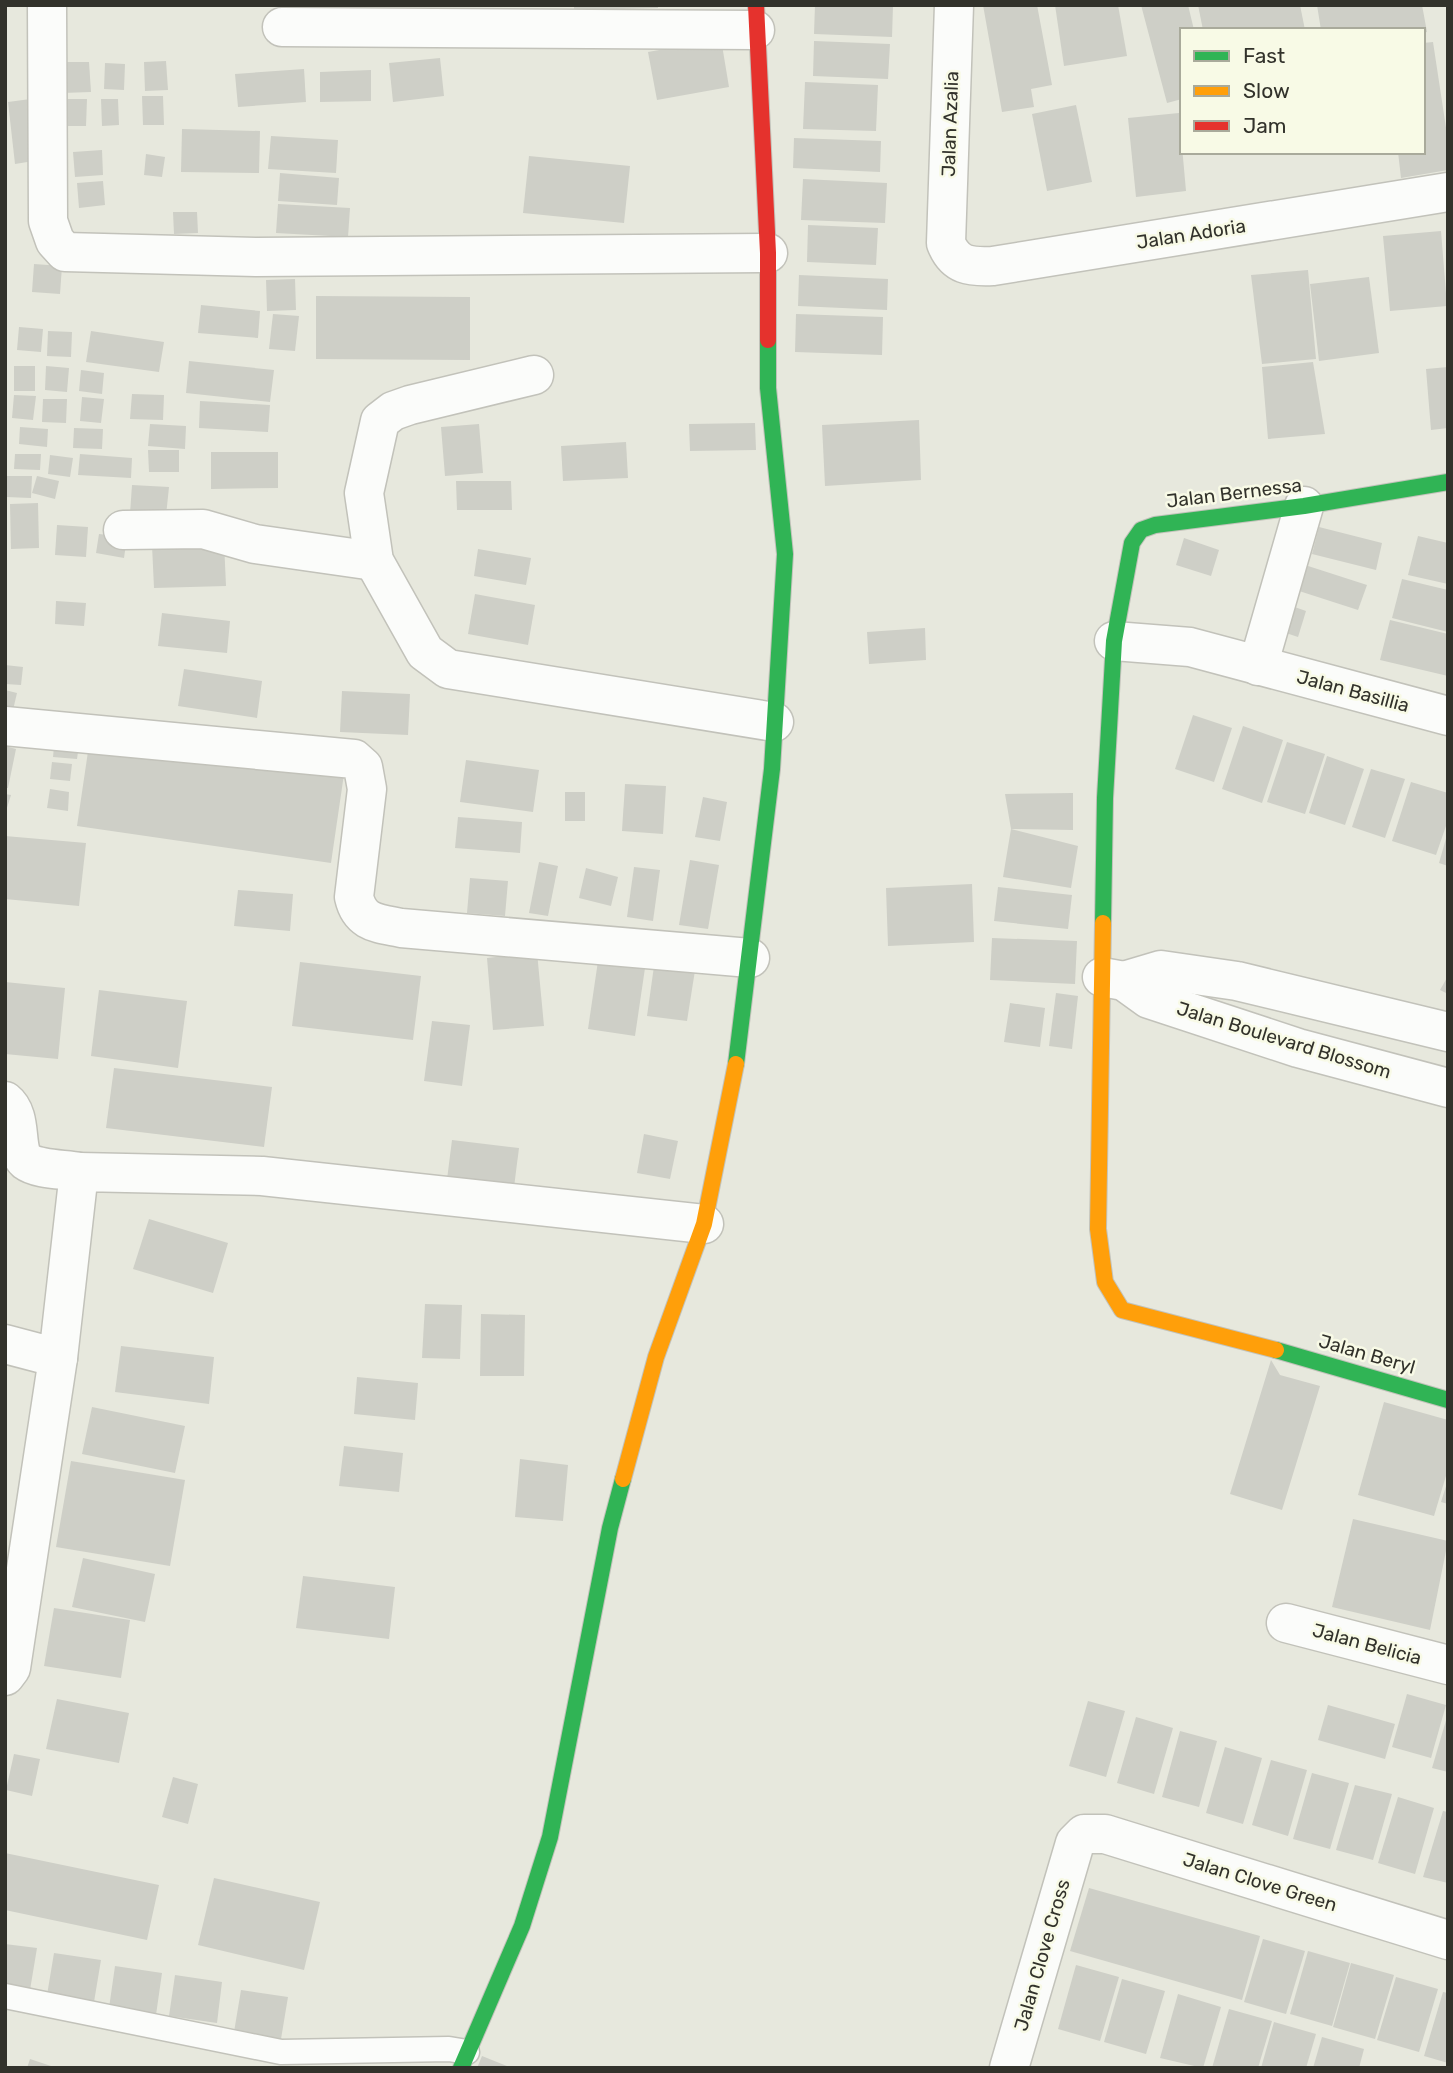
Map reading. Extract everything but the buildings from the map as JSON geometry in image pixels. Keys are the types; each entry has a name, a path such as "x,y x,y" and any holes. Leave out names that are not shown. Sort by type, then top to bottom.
{"street":[{"path":"47,5 48,221 55,241 65,252 256,257 768,253"},
{"name":"Jalan Azalia","path":"946,243 954,5"},
{"path":"282,27 756,18 768,253 768,388 785,554 768,806 739,1048 704,1224 656,1357 610,1528 544,1860 522,1926 464,2060"},
{"name":"Jalan Adoria","path":"946,243 951,255 965,265 993,266 1448,192"},
{"path":"534,375 410,405 393,411 380,421 364,493 374,561 425,652 447,669 774,722"},
{"name":"Jalan Bernessa","path":"1114,979 1105,798 1114,641 1132,543 1141,530 1155,525 1304,506 1448,482"},
{"path":"1258,666 1304,506"},
{"path":"123,530 203,529 255,544 374,561"},
{"name":"Jalan Basillia","path":"1114,641 1190,647 1448,716"},
{"path":"5,726 354,759 363,767 367,789 354,897 357,911 373,923 750,958"},
{"name":"Jalan Boulevard Blossom","path":"1114,979 1161,970 1237,981 1448,1031"},
{"name":"Jalan Boulevard Blossom","path":"1114,979 1149,999 1298,1048 1448,1088"},
{"name":"Jalan Beryl","path":"1114,979 1098,1229 1100,1263 1110,1297 1122,1310 1448,1400"},
{"path":"5,1101 13,1109 21,1155 27,1162 79,1172 262,1176 704,1224"},
{"path":"5,1676 11,1668 58,1358 79,1172"},
{"path":"5,1344 58,1358"},
{"name":"Jalan Belicia","path":"1286,1623 1448,1665"},
{"name":"Jalan Clove Green","path":"1075,1843 1083,1834 1105,1834 1448,1940"},
{"name":"Jalan Clove Cross","path":"1009,2068 1075,1843"}],"lane":[{"path":"5,1996 281,2052 449,2049 464,2060"}],"traffic: fast":[{"path":"736,1064 772,769 785,554 768,388 768,340"},
{"path":"1103,923 1105,798 1114,641 1132,543 1141,530 1155,525 1304,506 1448,482"},
{"path":"1276,1350 1448,1400"},
{"path":"461,2068 522,1926 550,1837 610,1528 623,1479"}],"traffic: slow":[{"path":"1103,923 1098,1229 1105,1282 1122,1310 1276,1350"},
{"path":"623,1479 656,1357 704,1224 736,1064"}],"traffic: jam":[{"path":"756,5 768,253 768,340"}]}
